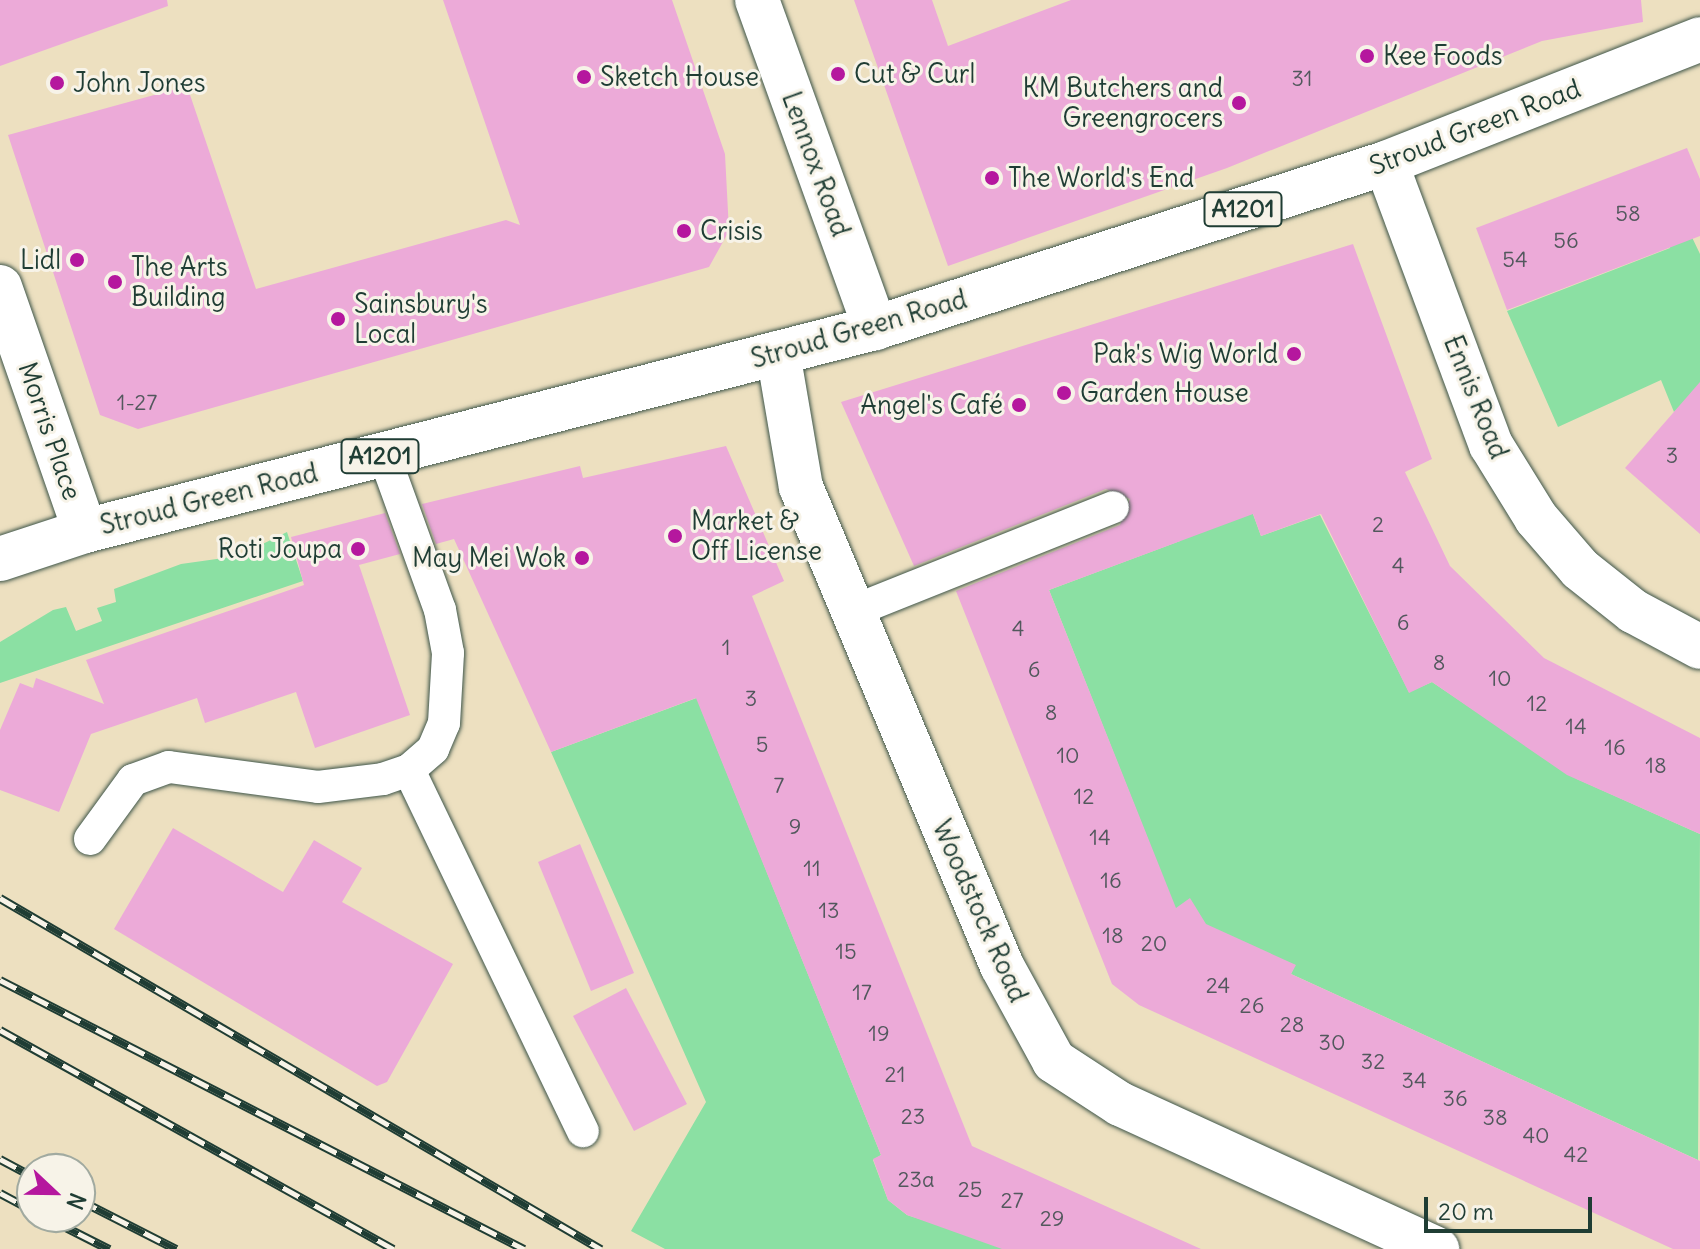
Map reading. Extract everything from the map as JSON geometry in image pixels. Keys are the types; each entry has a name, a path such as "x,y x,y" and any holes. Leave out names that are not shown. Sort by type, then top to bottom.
{"main road":[{"name":"Lennox Road","path":"757,0 875,328"},
{"name":"Stroud Green Road","path":"0,559 85,531 875,328 1386,163 1700,39"},
{"name":"Ennis Road","path":"1386,163 1491,445 1536,518 1590,578 1700,647"},
{"name":"Morris Place","path":"0,287 12,362 85,531"},
{"name":"Woodstock Road","path":"778,353 788,444 851,612 1002,966 1054,1061 1120,1104 1437,1249"}],"lane":[{"path":"90,839 133,780 169,767 318,787 409,770 433,749 444,723 448,653 384,455"},
{"path":"851,612 1113,507"},
{"path":"409,770 583,1131"}],"green space":[{"path":"1689,231 1700,254 1700,393 1674,412 1661,380 1558,427 1507,311 1670,248 1668,240"},
{"path":"1222,429 1261,536 1320,515 1409,692 1432,682 1577,779 1700,834 1698,1160 1291,974 1295,965 1168,914 1149,842 1049,590 1180,541"},
{"path":"287,532 303,581 0,683 0,642 53,610 66,607 76,631 102,621 97,608 116,602 114,589 181,564 238,556"},
{"path":"710,693 701,709 881,1155 873,1160 888,1200 907,1215 1014,1249 665,1249 631,1231 706,1102 551,752"}],"building":[{"path":"0,0 167,0 168,6 0,66"},
{"path":"443,0 672,0 725,154 729,231 709,267 138,429 100,415 8,135 187,86 256,289 506,220 520,225"},
{"path":"854,0 932,0 948,46 1071,0 1641,0 1643,22 1542,41 1227,168 948,266"},
{"path":"1687,148 1700,179 1700,236 1507,310 1476,228"},
{"path":"1353,244 1432,459 1405,472 1450,566 1544,658 1700,738 1700,834 1567,775 1432,682 1409,693 1321,514 1261,536 1253,514 1049,590 1176,908 1190,898 1206,924 1296,965 1291,974 1700,1161 1700,1249 1673,1249 1139,1005 1112,984 956,591 1120,525 1130,499 1106,489 914,566 841,402"},
{"path":"1700,382 1700,534 1625,468"},
{"path":"726,446 784,581 752,596 972,1146 1201,1249 1002,1249 907,1215 888,1200 873,1159 881,1155 696,698 551,752 454,539 436,544 422,504 580,466 583,478"},
{"path":"385,513 400,554 359,565 410,715 315,748 296,692 205,723 197,698 91,734 59,812 0,790 0,730 20,683 33,688 36,678 104,704 86,660 304,585 291,537"},
{"path":"173,828 283,892 314,840 362,868 342,902 453,964 387,1082 377,1086 114,929"},
{"path":"580,844 634,973 591,991 538,862"},
{"path":"626,988 687,1104 634,1131 573,1016"}],"railway":[{"path":"0,898 601,1249"},
{"path":"0,980 524,1249"},
{"path":"0,1030 393,1249"},
{"path":"0,1159 16,1168"},
{"path":"0,1193 16,1202"},
{"path":"96,1208 176,1249"},
{"path":"78,1233 109,1249"}],"place":[{"name":"Kee Foods","path":"1367,56"},
{"name":"Cut & Curl","path":"838,74"},
{"name":"Sketch House","path":"584,77"},
{"name":"John Jones","path":"57,83"},
{"name":"KM Butchers and Greengrocers","path":"1239,103"},
{"name":"The World's End","path":"992,178"},
{"name":"Crisis","path":"684,231"},
{"name":"Lidl","path":"77,260"},
{"name":"The Arts Building","path":"115,282"},
{"name":"Sainsbury's Local","path":"338,319"},
{"name":"Pak's Wig World","path":"1294,354"},
{"name":"Garden House","path":"1064,393"},
{"name":"Angel's Café","path":"1019,405"},
{"name":"Market & Off License","path":"675,536"},
{"name":"Roti Joupa","path":"358,549"},
{"name":"May Mei Wok","path":"582,558"}]}
